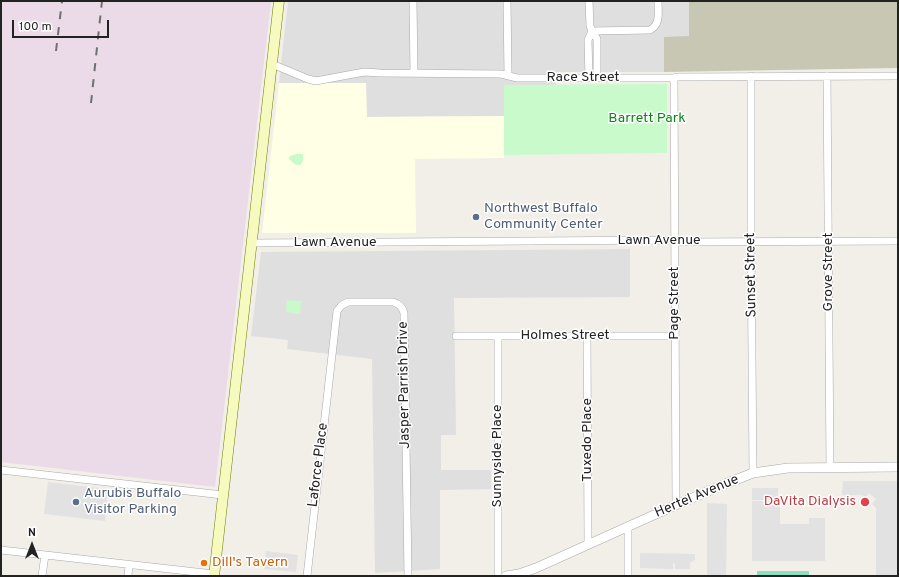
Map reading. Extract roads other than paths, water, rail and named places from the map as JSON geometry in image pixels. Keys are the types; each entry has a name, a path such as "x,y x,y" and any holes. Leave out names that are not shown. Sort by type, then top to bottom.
{"main road":[{"path":"214,575 279,1"}],"street":[{"path":"413,1 414,74"},
{"path":"507,1 508,76"},
{"path":"589,1 590,26 597,40 597,78"},
{"path":"592,32 650,30 657,25 658,1"},
{"path":"589,78 588,40 592,32"},
{"name":"Race Street","path":"272,64 316,81 364,72 414,74 501,74 517,78 898,76"},
{"name":"Sunset Street","path":"751,76 753,473"},
{"name":"Grove Street","path":"827,76 830,468"},
{"name":"Page Street","path":"674,78 676,505"},
{"name":"Lawn Avenue","path":"252,243 898,240"},
{"name":"Jasper Parrish Drive","path":"332,354 337,312 344,303 393,302 398,303 401,306 404,312 408,576"},
{"name":"Holmes Street","path":"456,336 675,336"},
{"name":"Sunnyside Place","path":"498,336 498,576"},
{"name":"Tuxedo Place","path":"587,336 588,544"},
{"name":"Laforce Place","path":"307,576 332,354"},
{"name":"Hertel Avenue","path":"506,576 536,572 588,544 753,473 788,468 898,467"},
{"path":"1,470 223,495"},
{"path":"628,526 628,576"},
{"path":"1,550 214,575"},
{"path":"42,576 44,555"},
{"path":"128,576 129,565"}],"railway":[{"path":"56,51 62,1"},
{"path":"91,103 102,1"}],"place":[{"name":"Northwest Buffalo Community Center","path":"476,217"},
{"name":"Aurubis Buffalo Visitor Parking","path":"76,502"},
{"name":"DaVita Dialysis","path":"865,502"},
{"name":"Dill's Tavern","path":"204,563"}],"park label":[{"name":"Barrett Park","path":"647,119"}]}
